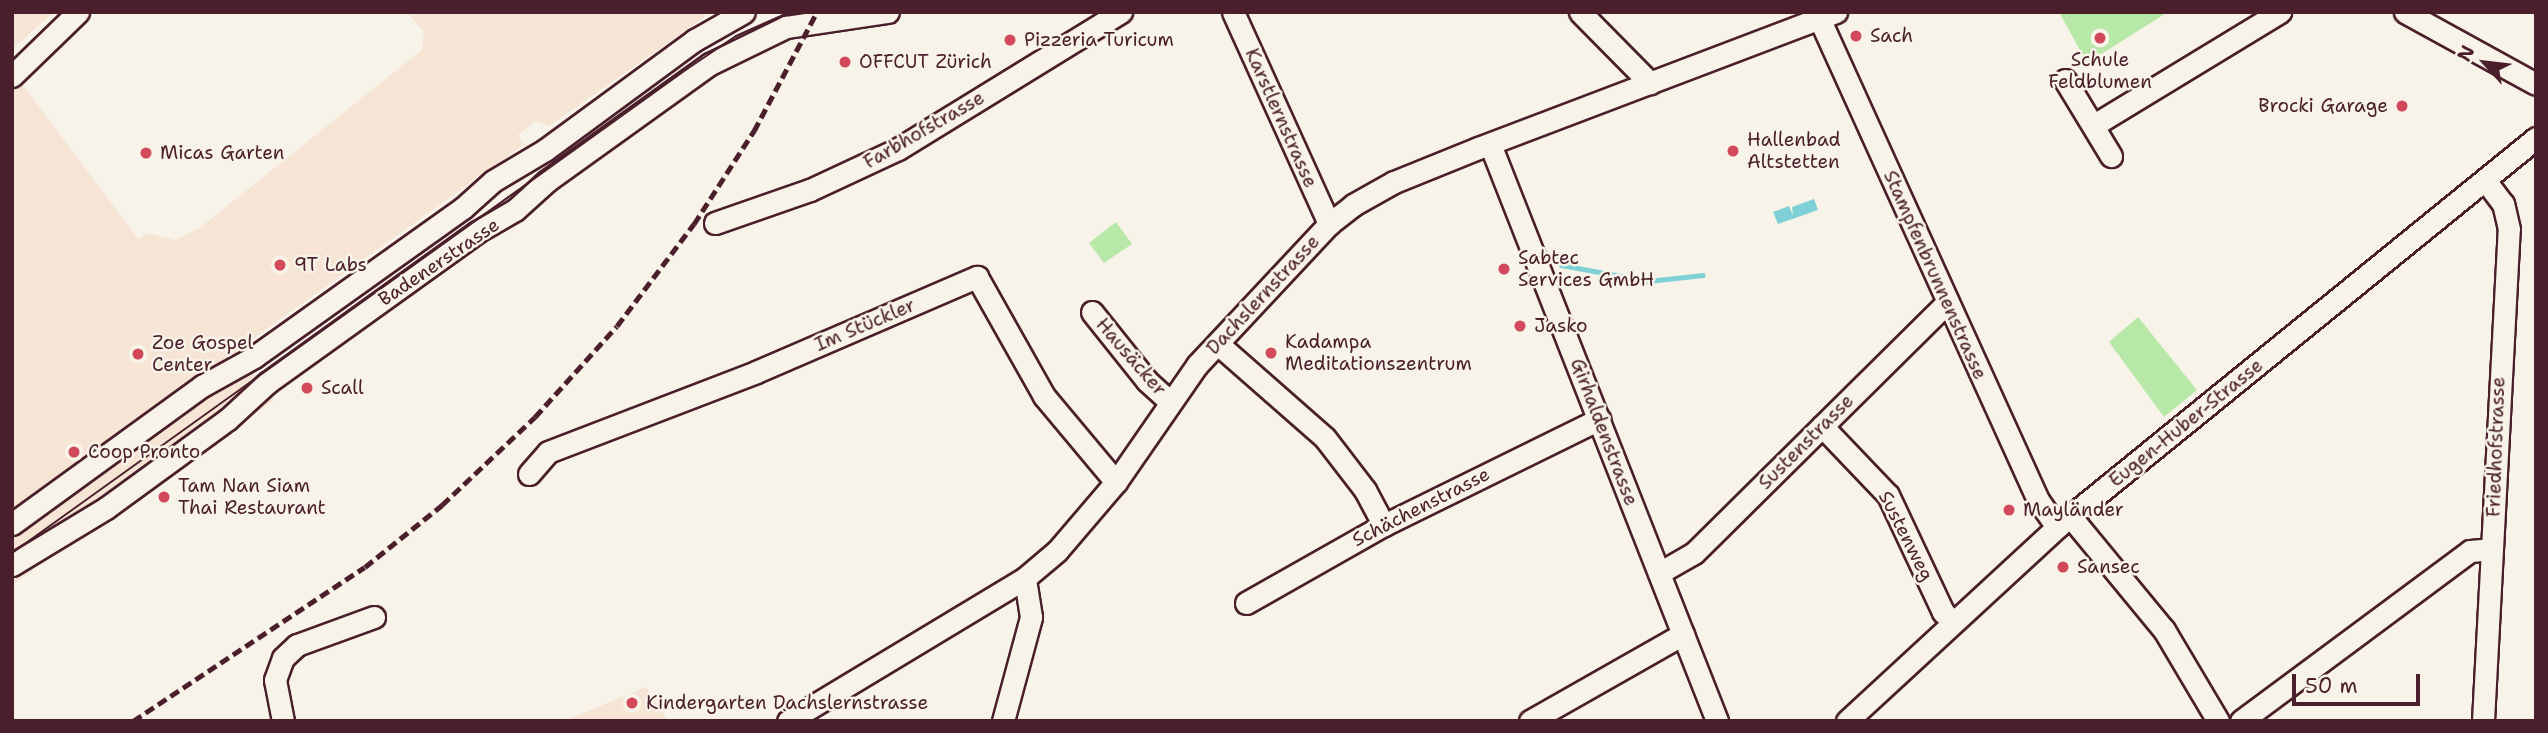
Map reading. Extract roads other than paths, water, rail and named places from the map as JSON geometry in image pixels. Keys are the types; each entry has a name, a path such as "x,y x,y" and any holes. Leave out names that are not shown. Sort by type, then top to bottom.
{"street":[{"path":"12,76 78,12"},
{"name":"Badenerstrasse","path":"12,524 202,386 254,357 463,208 493,181 545,150 716,18 744,12"},
{"name":"Badenerstrasse","path":"12,565 106,508 228,419 267,383 477,232 515,210 547,181 710,64 786,27 888,12"},
{"name":"Farbhofstrasse","path":"715,223 810,190 898,149 1121,12"},
{"name":"Karstlernstrasse","path":"1233,12 1329,224"},
{"path":"1580,12 1650,83"},
{"path":"2094,125 2280,12"},
{"path":"2405,12 2536,84"},
{"name":"Dachslernstrasse","path":"788,721 1025,578 1076,532 1116,482 1170,401 1217,344 1329,224 1394,182 1828,16"},
{"name":"Stampfenbrunnenstrasse","path":"1828,16 1948,302 2038,500 2064,521 2164,630 2218,721"},
{"path":"2066,79 2111,156"},
{"name":"Eugen-Huber-Strasse","path":"1847,721 2064,521 2536,138"},
{"name":"Girhaldenstrasse","path":"1490,144 1717,721"},
{"name":"Friedhofstrasse","path":"2483,721 2509,229 2502,204 2484,180"},
{"name":"Im Stückler","path":"529,474 548,452 756,372 976,277 1044,396 1116,482"},
{"name":"Sustenstrasse","path":"1659,573 1694,553 1948,302"},
{"name":"Hausäcker","path":"1092,312 1147,381 1170,401"},
{"path":"1217,344 1325,438 1365,490 1384,525"},
{"name":"Schächenstrasse","path":"1247,603 1384,525 1599,419"},
{"name":"Sustenweg","path":"1822,426 1888,495 1943,612 1953,622"},
{"path":"2241,721 2470,551 2491,549"},
{"path":"1003,721 1031,617 1032,600 1025,578"},
{"path":"283,721 275,680 283,658 297,645 373,617"},
{"path":"1530,721 1683,634"}],"water":[{"path":"1814,199 1818,210 1778,224 1773,212 1789,206 1793,216 1792,207"}],"waterway":[{"path":"1561,265 1648,281 1703,275"}],"tram line":[{"path":"12,553 687,69 736,36 790,12"}],"railway":[{"path":"133,721 365,567 442,505 535,417 617,326 694,224 754,131 817,12"}],"place":[{"name":"Sach","path":"1856,36"},
{"name":"Schule Feldblumen","path":"2100,38"},
{"name":"Pizzeria Turicum","path":"1010,40"},
{"name":"OFFCUT Zürich","path":"845,62"},
{"name":"Brocki Garage","path":"2402,106"},
{"name":"Hallenbad Altstetten","path":"1733,151"},
{"name":"Micas Garten","path":"146,153"},
{"name":"9T Labs","path":"280,265"},
{"name":"Sabtec Services GmbH","path":"1504,269"},
{"name":"Jasko","path":"1520,326"},
{"name":"Kadampa Meditationszentrum","path":"1271,353"},
{"name":"Zoe Gospel Center","path":"138,354"},
{"name":"Scall","path":"307,388"},
{"name":"Coop Pronto","path":"74,452"},
{"name":"Tam Nan Siam Thai Restaurant","path":"164,497"},
{"name":"Mayländer","path":"2009,510"},
{"name":"Sansec","path":"2063,567"},
{"name":"Kindergarten Dachslernstrasse","path":"632,703"}]}
